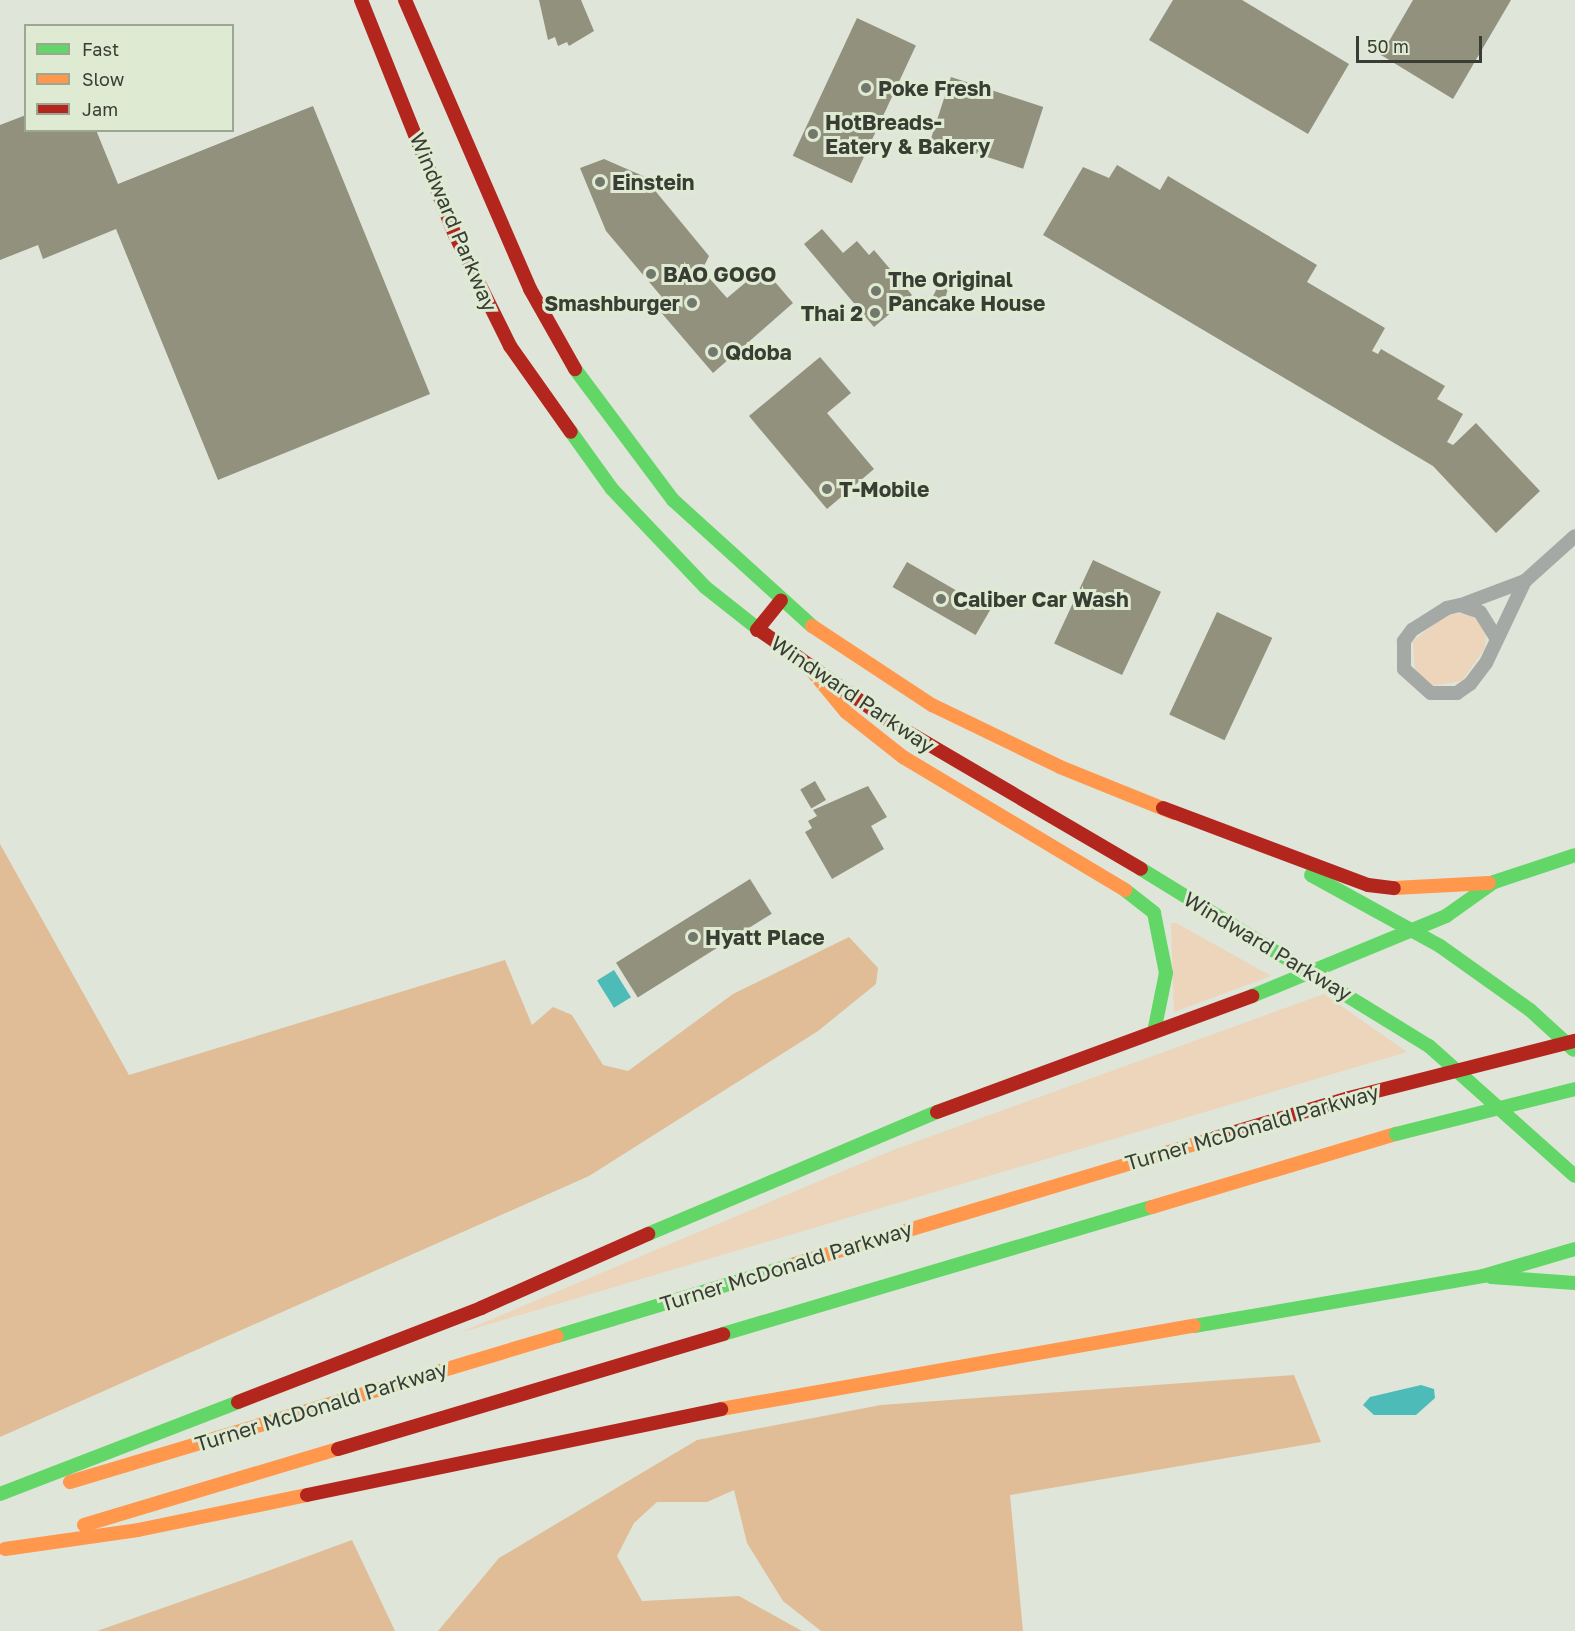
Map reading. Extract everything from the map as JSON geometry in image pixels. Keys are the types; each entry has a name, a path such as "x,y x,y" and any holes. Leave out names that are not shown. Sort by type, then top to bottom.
{"main road":[{"name":"Windward Parkway","path":"361,0 480,292 539,392 657,539 757,630 813,672 1316,972 1429,1046 1575,1176"},
{"name":"Windward Parkway","path":"405,0 530,289 582,382 673,500 781,600 844,649 932,705 1038,757 1163,808 1337,886 1414,930 1530,1010 1575,1052"},
{"path":"757,630 781,600"},
{"path":"813,672 846,712 903,757 1113,881 1154,912 1166,973 1154,1032"},
{"path":"1163,808 1368,885 1415,890 1494,882"},
{"path":"0,1494 480,1308 854,1143 1316,972 1414,930 1494,882 1575,855"},
{"name":"Turner McDonald Parkway","path":"0,1502 1349,1098 1575,1041"},
{"path":"2,1549 1396,1134 1575,1089"},
{"path":"2,1549 138,1530 740,1405 1483,1276 1575,1249"},
{"path":"1541,1258 1575,1265"},
{"path":"1483,1276 1575,1283"}],"street":[{"path":"1525,581 1435,612 1412,630 1402,658 1409,679 1431,693 1458,693 1479,674 1495,636 1525,581 1575,536"},
{"path":"1460,605 1480,612 1495,636"}],"shaded area":[{"path":"1465,613 1478,619 1486,632 1485,648 1462,681 1432,686 1415,673 1413,641 1446,615"},
{"path":"0,844 129,1075 505,960 532,1025 553,1007 572,1015 603,1065 628,1071 733,994 849,937 878,968 876,984 818,1031 589,1176 0,1437"},
{"path":"1171,923 1176,923 1271,976 1174,1012"},
{"path":"1324,994 1407,1052 459,1333 893,1150"},
{"path":"1294,1375 1321,1442 1010,1495 1023,1631 821,1631 783,1601 747,1543 734,1490 707,1502 657,1502 634,1523 617,1556 642,1601 739,1596 802,1631 438,1631 499,1558 697,1440 881,1405"},
{"path":"352,1540 395,1631 97,1631 265,1572"}],"water":[{"path":"614,970 631,997 614,1008 597,981"},
{"path":"1421,1385 1434,1389 1435,1398 1416,1415 1374,1415 1363,1405 1370,1397"}],"building":[{"path":"539,0 581,0 594,31 569,46 567,42 558,46 555,37 548,40"},
{"path":"1173,0 1242,0 1349,64 1308,134 1149,40"},
{"path":"1413,0 1511,0 1453,99 1381,55"},
{"path":"857,18 916,45 852,183 793,156"},
{"path":"951,77 1043,107 1023,169 931,139"},
{"path":"313,106 430,394 218,480 116,229 43,259 38,245 0,260 0,125 24,116 24,132 97,132 118,184"},
{"path":"604,159 643,176 709,256 702,270 727,298 763,268 793,303 713,373 653,303 661,296 606,231 580,168"},
{"path":"1117,165 1160,190 1168,176 1317,265 1307,282 1385,328 1372,351 1378,354 1381,349 1445,386 1437,399 1463,414 1447,442 1453,445 1476,423 1540,491 1496,533 1433,466 1043,235 1083,167 1109,178"},
{"path":"822,229 843,253 857,241 869,255 874,250 912,295 874,327 804,244"},
{"path":"940,281 949,285 943,306 931,301"},
{"path":"820,357 851,393 827,413 874,469 827,509 749,416"},
{"path":"1093,560 1161,592 1122,675 1054,643"},
{"name":"Caliber Car Wash","path":"907,562 990,610 976,635 892,587"},
{"path":"1217,612 1272,638 1225,740 1169,714"},
{"path":"815,781 826,800 811,809 800,789"},
{"path":"868,786 887,817 871,826 884,849 832,879 805,832 812,828 808,821 817,816 813,810"},
{"name":"Hyatt Place","path":"750,879 772,914 638,997 616,963"}],"traffic: fast":[{"path":"575,369 673,500 812,626"},
{"path":"571,432 612,489 705,587 762,632"},
{"path":"1252,996 1446,916 1494,882 1575,855"},
{"path":"1141,869 1429,1046 1575,1176"},
{"path":"1311,875 1440,946 1530,1010 1574,1050"},
{"path":"1125,890 1154,913 1166,973 1154,1032"},
{"path":"1396,1134 1575,1089"},
{"path":"648,1234 937,1112"},
{"path":"723,1334 1152,1207"},
{"path":"1194,1326 1483,1276 1575,1249"},
{"path":"557,1336 795,1264"},
{"path":"1491,1277 1575,1283"},
{"path":"0,1494 238,1402"}],"traffic: slow":[{"path":"812,626 932,705 1060,767 1174,813"},
{"path":"813,672 846,712 903,757 1125,890"},
{"path":"1394,888 1489,883"},
{"path":"1152,1207 1396,1134"},
{"path":"795,1264 1215,1138"},
{"path":"721,1409 1194,1326"},
{"path":"70,1482 557,1336"},
{"path":"84,1525 338,1449"},
{"path":"5,1549 138,1530 307,1495"}],"traffic: jam":[{"path":"361,0 455,235 510,346 571,432"},
{"path":"405,0 530,289 575,369"},
{"path":"757,630 781,600"},
{"path":"762,632 889,721 1141,869"},
{"path":"1163,808 1368,885 1394,888"},
{"path":"937,1112 1252,996"},
{"path":"1349,1098 1575,1041"},
{"path":"1215,1138 1349,1098"},
{"path":"238,1402 481,1308 648,1234"},
{"path":"338,1449 723,1334"},
{"path":"307,1495 721,1409"}],"place":[{"name":"Poke Fresh","path":"866,88"},
{"name":"HotBreads- Eatery & Bakery","path":"813,134"},
{"name":"Einstein","path":"600,182"},
{"name":"BAO GOGO","path":"651,274"},
{"name":"The Original Pancake House","path":"876,291"},
{"name":"Smashburger","path":"692,303"},
{"name":"Thai 2","path":"875,313"},
{"name":"Qdoba","path":"713,352"},
{"name":"T-Mobile","path":"827,489"},
{"name":"Caliber Car Wash","path":"941,599"},
{"name":"Hyatt Place","path":"693,937"}]}
